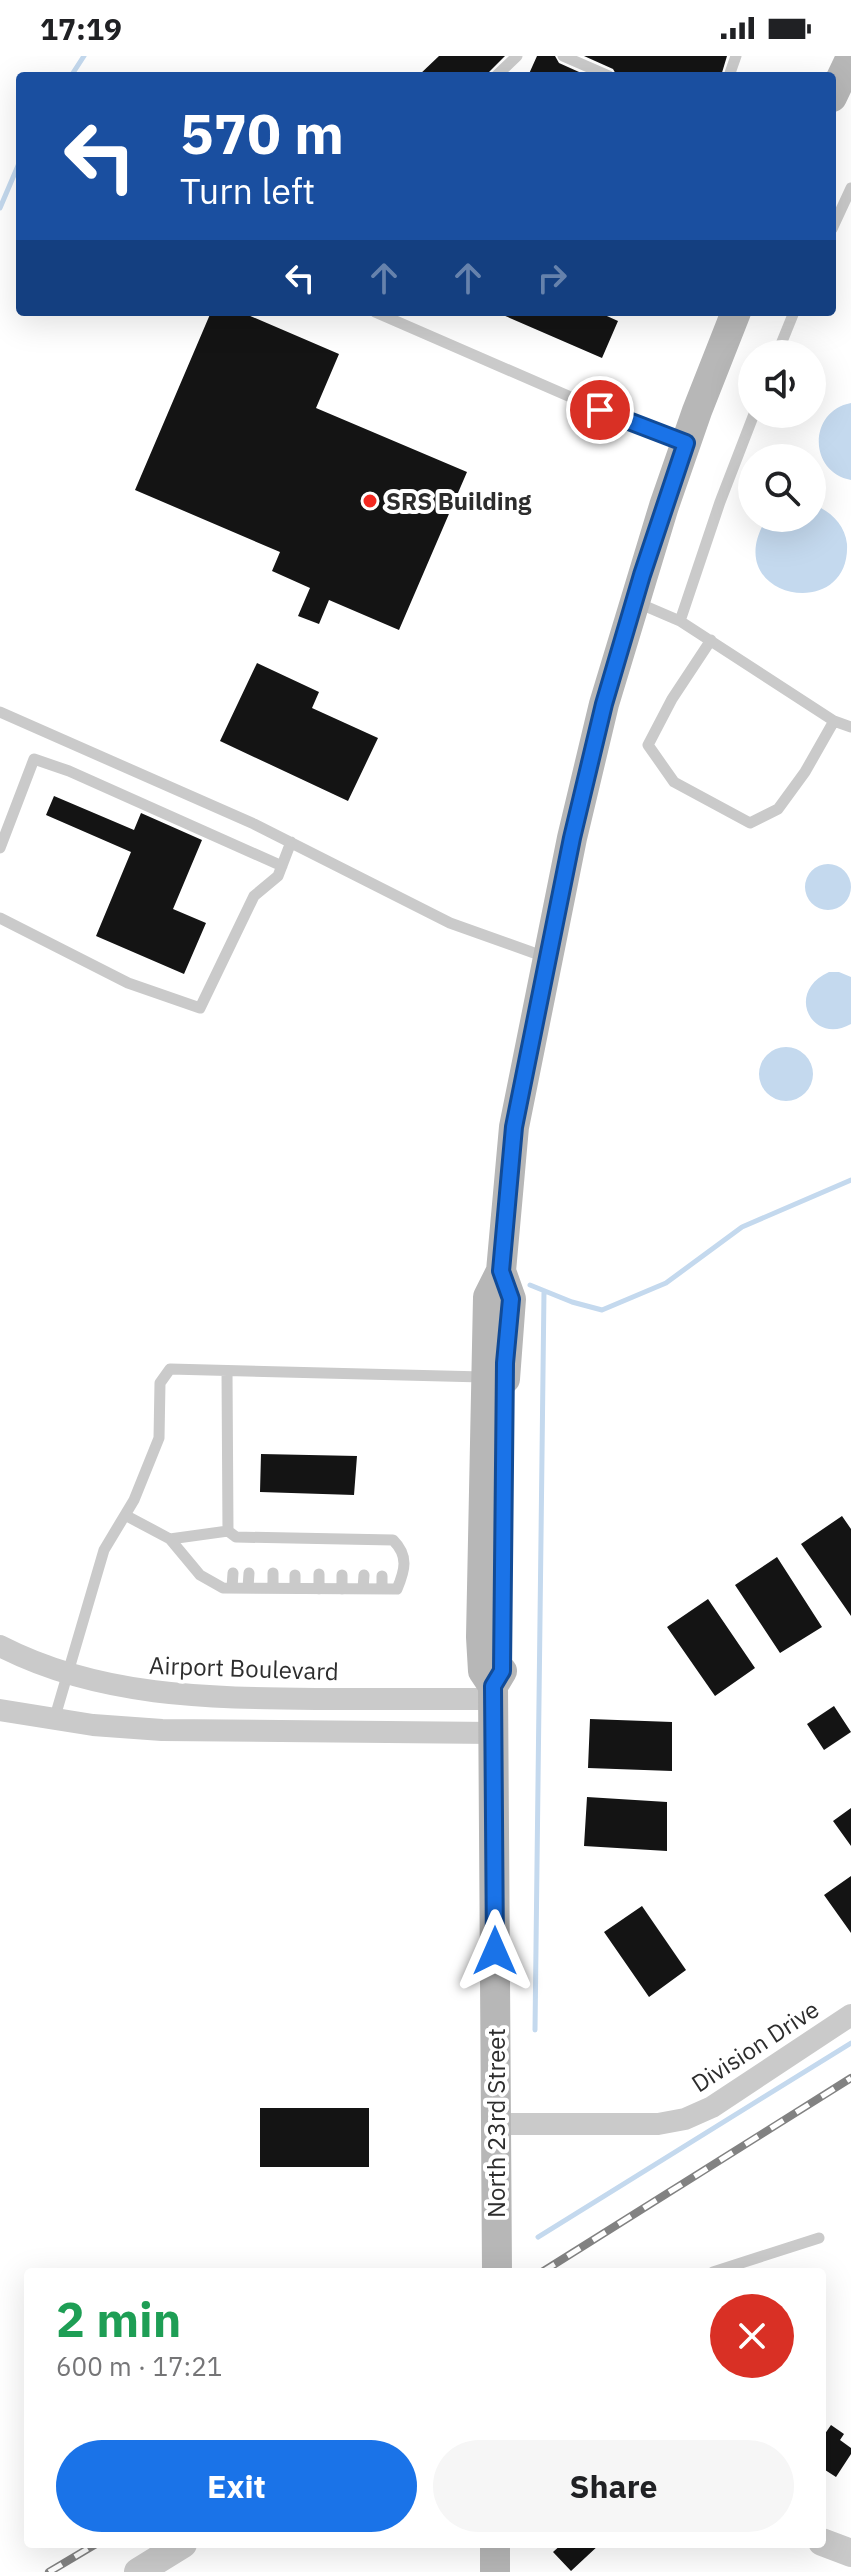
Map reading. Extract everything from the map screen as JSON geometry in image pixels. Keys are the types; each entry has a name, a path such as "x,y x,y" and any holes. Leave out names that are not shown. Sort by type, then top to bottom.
{"main road":[{"path":"836,89 851,57"},
{"name":"North 23rd Street","path":"494,1692 483,1671 481,1637 485,1377 488,1297 501,1271 514,1127 575,823 604,704 633,601 686,443 734,316"},
{"name":"North 23rd Street","path":"497,2268 494,1692 502,1671 504,1393 511,1299 501,1271"},
{"path":"495,2548 495,2572"}],"street":[{"name":"Airport Boulevard","path":"0,1646 93,1682 133,1690 226,1698 494,1692"},
{"path":"0,1710 54,1720 162,1730 494,1733"},
{"name":"Division Drive","path":"495,2124 658,2124 685,2119 712,2107 851,2015"},
{"path":"826,2544 851,2553"},
{"path":"138,2572 177,2548"}],"lane":[{"path":"500,72 517,56"},
{"path":"563,56 600,72"},
{"path":"836,220 851,188"},
{"path":"384,316 628,422 686,443"},
{"path":"783,340 792,316"},
{"path":"680,621 749,428"},
{"path":"633,601 680,621 834,721 851,727"},
{"path":"711,640 672,699 648,745 674,782 750,823 778,809 805,772 834,721"},
{"path":"0,712 291,842 450,923 548,959"},
{"path":"0,848 34,759 69,771 282,866"},
{"path":"0,918 128,983 200,1008 254,896 278,876 291,842"},
{"path":"54,1720 104,1550 134,1500 159,1438 160,1383 170,1369 485,1377"},
{"path":"227,1371 235,1550"},
{"path":"125,1515 170,1539 200,1575 223,1588 397,1589 404,1572 402,1550 393,1540 232,1534 170,1539"},
{"path":"250,1550 251,1536"},
{"path":"274,1537 274,1551"},
{"path":"295,1537 295,1551"},
{"path":"319,1538 319,1552"},
{"path":"341,1538 341,1553"},
{"path":"365,1553 366,1539"},
{"path":"383,1539 383,1554"},
{"path":"232,1588 233,1573"},
{"path":"248,1588 249,1573"},
{"path":"273,1573 273,1588"},
{"path":"319,1574 319,1589"},
{"path":"295,1575 295,1588"},
{"path":"342,1575 342,1589"},
{"path":"363,1589 364,1575"},
{"path":"382,1576 382,1589"},
{"path":"725,2268 819,2238"}],"water":[{"path":"851,403 851,480 837,475 827,466 826,444 819,444 821,429 826,428 827,417 837,408"},
{"path":"826,511 840,524 847,544 843,569 829,585 810,592 789,591 771,583 759,567 756,545 761,532 826,532"},
{"path":"828,864 844,871 851,887 844,903 828,910 812,903 805,887 812,871"},
{"path":"829,972 851,977 851,1024 837,1029 825,1028 815,1022 808,1014 806,1003 815,981"},
{"path":"786,1047 805,1055 813,1074 805,1093 786,1101 767,1093 759,1074 767,1055"}],"building":[{"path":"439,56 505,56 489,72 422,72"},
{"path":"537,56 555,56 559,63 579,72 530,72"},
{"path":"584,56 727,56 722,72 615,72"},
{"path":"209,316 250,316 339,354 316,408 467,472 399,630 329,600 319,624 298,616 310,588 272,571 280,552 135,490"},
{"path":"505,316 607,316 618,321 602,358"},
{"path":"257,663 319,692 312,708 378,738 348,801 220,741"},
{"path":"54,796 134,830 141,813 202,840 173,909 206,923 184,974 96,936 131,852 46,815"},
{"path":"261,1454 357,1456 354,1495 260,1492"},
{"path":"842,1516 851,1529 851,1616 801,1544"},
{"path":"777,1557 822,1627 780,1653 735,1585"},
{"path":"708,1599 755,1668 715,1696 667,1627"},
{"path":"834,1706 851,1732 824,1750 807,1724"},
{"path":"590,1719 672,1722 672,1771 588,1768"},
{"path":"587,1797 667,1802 667,1851 584,1846"},
{"path":"851,1808 851,1846 833,1821"},
{"path":"851,1876 851,1933 824,1895"},
{"path":"642,1906 686,1970 649,1997 604,1932"},
{"path":"260,2108 369,2108 369,2167 260,2167"},
{"path":"831,2425 844,2434 840,2440 851,2448 851,2454 836,2477 826,2471 826,2432"},
{"path":"558,2548 596,2548 571,2571 553,2552"}],"waterway":[{"path":"74,72 84,56"},
{"path":"0,208 16,170"},
{"path":"530,1285 602,1310 666,1283 742,1227 851,1180"},
{"path":"535,2030 544,1291"},
{"path":"538,2237 851,2043"}],"railway":[{"path":"548,2268 851,2078"},
{"path":"49,2572 89,2548"}],"place":[{"name":"SRS Building","path":"370,501"}],"route":[{"path":"495,1951 493,1686 502,1671 505,1363 511,1299 501,1271 514,1127 572,838 604,704 642,575 686,443 600,410"}]}
